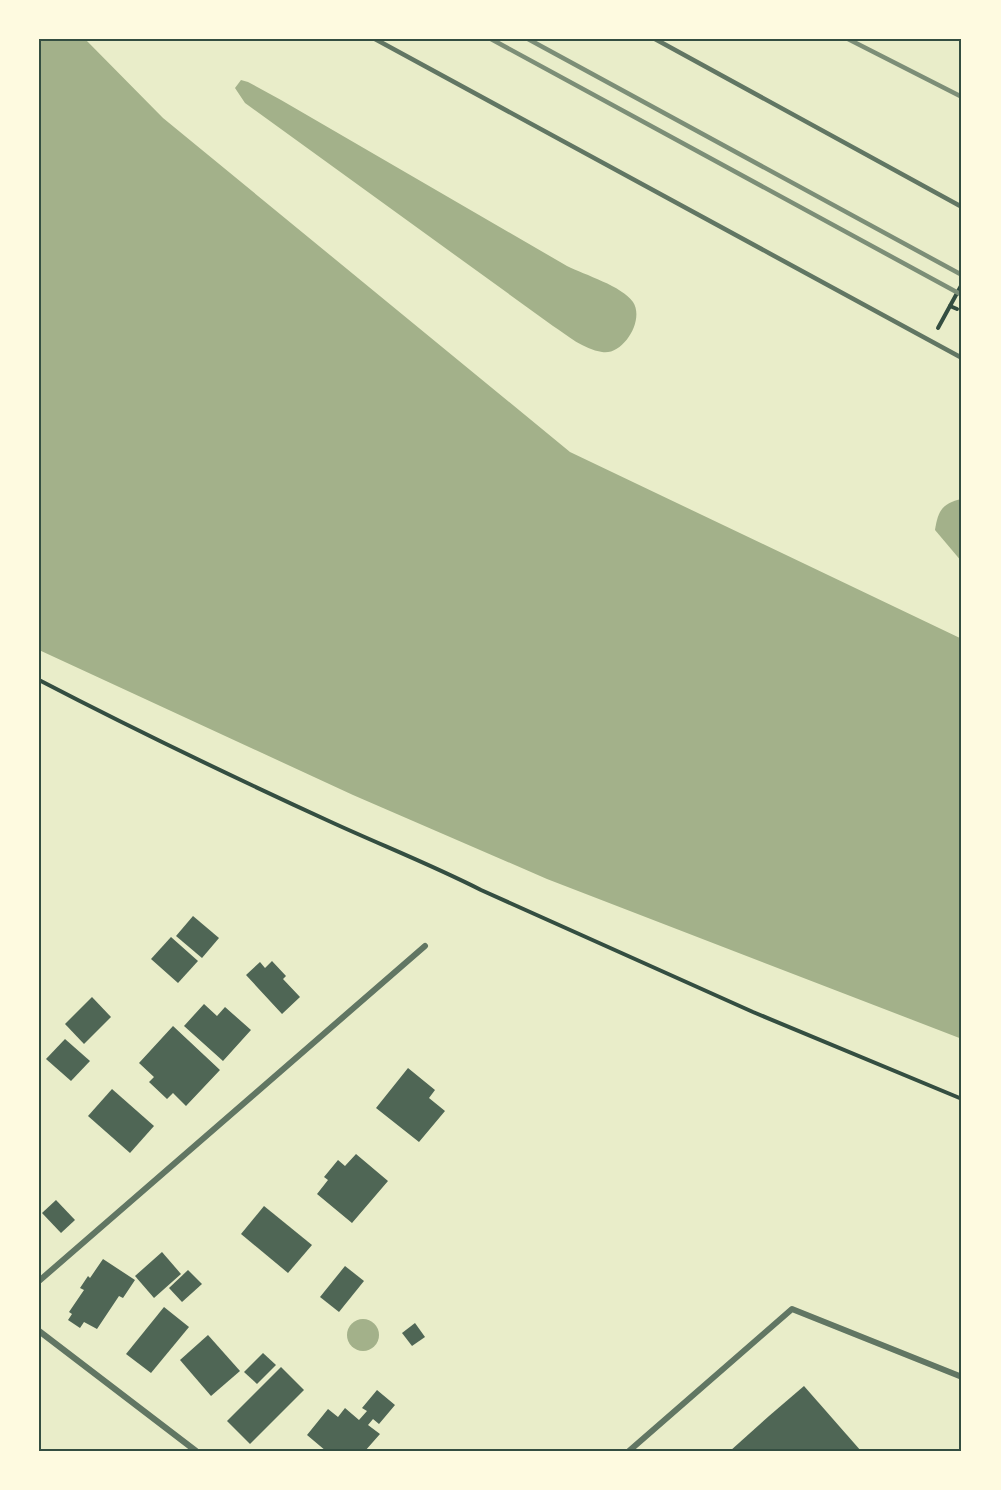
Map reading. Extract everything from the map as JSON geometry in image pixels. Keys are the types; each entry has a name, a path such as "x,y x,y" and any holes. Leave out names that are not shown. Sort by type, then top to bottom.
{"street":[{"path":"39,1281 425,946"},
{"path":"629,1451 792,1309 962,1377"},
{"path":"39,1331 195,1451"}],"lane":[{"path":"375,39 962,358"},
{"path":"655,39 962,207"}],"path":[{"path":"931,341 962,284"},
{"path":"950,306 957,309"},
{"path":"39,680 110,717 280,798 440,869 481,890 753,1012 962,1099"}],"shaded area":[{"path":"39,39 85,39 163,118 570,452 962,639 962,1039 547,879 353,795 39,650"},
{"path":"241,80 281,100 567,266 621,291 633,302 636,309 634,327 630,335 624,343 610,352 595,350 570,338 245,103 235,88"},
{"path":"962,499 962,562 935,530 942,509"},
{"path":"363,1319 374,1324 379,1335 374,1346 363,1351 352,1346 347,1335 352,1324"}],"building":[{"path":"193,916 219,938 202,958 176,936"},
{"path":"171,937 198,961 178,983 151,959"},
{"path":"272,961 286,976 283,979 300,997 282,1014 246,975 260,962 265,968"},
{"path":"92,997 111,1017 84,1044 65,1024"},
{"path":"204,1004 217,1016 225,1007 251,1030 223,1061 184,1026"},
{"path":"173,1026 220,1070 186,1106 173,1093 167,1099 149,1082 154,1077 139,1063"},
{"path":"65,1039 90,1061 71,1081 46,1059"},
{"path":"408,1068 435,1090 429,1098 445,1111 419,1142 376,1108"},
{"path":"112,1089 154,1126 130,1153 88,1116"},
{"path":"356,1154 388,1181 352,1223 317,1194 328,1180 324,1177 338,1160 345,1166"},
{"path":"56,1200 75,1220 61,1233 42,1213"},
{"path":"264,1206 312,1245 288,1273 241,1234"},
{"path":"162,1252 181,1274 154,1298 135,1276"},
{"path":"103,1259 135,1280 123,1298 119,1296 97,1329 84,1322 80,1328 68,1320 72,1314 69,1312 84,1290 80,1288"},
{"path":"345,1266 364,1281 339,1312 320,1297"},
{"path":"188,1270 202,1284 182,1302 169,1288"},
{"path":"164,1307 189,1327 151,1373 126,1354"},
{"path":"415,1323 425,1337 412,1346 402,1333"},
{"path":"208,1335 240,1371 211,1396 180,1360"},
{"path":"263,1353 276,1365 257,1384 244,1372"},
{"path":"281,1367 304,1390 250,1444 227,1421"},
{"path":"804,1386 861,1451 730,1451 769,1416"},
{"path":"377,1390 395,1405 379,1424 373,1419 368,1425 380,1434 365,1451 326,1451 307,1435 328,1409 338,1417 345,1408 359,1420 367,1411 362,1408"}],"railway":[{"path":"491,39 962,295"},
{"path":"528,39 962,275"},
{"path":"848,39 962,97"}]}
